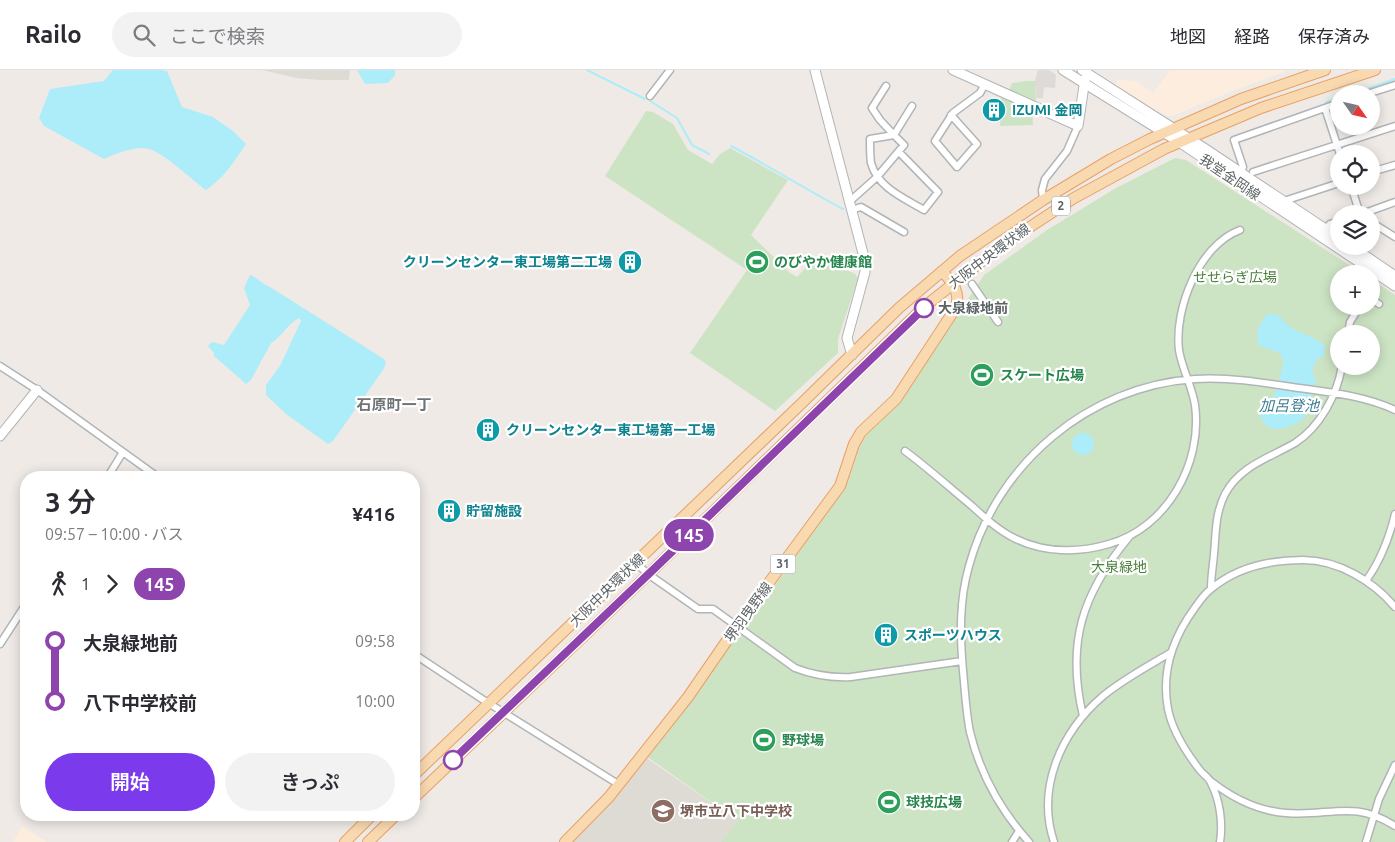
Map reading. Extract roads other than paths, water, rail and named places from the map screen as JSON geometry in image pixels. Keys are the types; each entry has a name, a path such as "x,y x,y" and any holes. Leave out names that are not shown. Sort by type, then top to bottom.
{"main road":[{"path":"815,70 865,261 865,272 847,338 852,355"},
{"path":"953,70 966,72 985,84 1078,126 1085,84 1083,70"},
{"name":"我堂金岡線","path":"1063,70 1323,233 1330,235"},
{"name":"我堂金岡線","path":"1083,70 1284,201 1323,233 1395,286"},
{"name":"大阪中央環状線","path":"420,769 899,308 960,256 1043,200 1111,159 1162,133 1296,75 1325,70"},
{"name":"大阪中央環状線","path":"420,792 924,307 1001,246 1039,220 1129,167 1179,142 1261,108 1375,70"},
{"path":"1364,255 1395,276"},
{"path":"942,270 953,283"},
{"name":"堺羽曳野線","path":"565,842 610,797 618,784 688,696 840,486 854,444 861,432 896,399 955,309 958,296 953,283"},
{"path":"0,436 37,390"},
{"path":"344,842 366,821"},
{"path":"368,842 390,821"}],"street":[{"path":"650,96 670,70"},
{"path":"951,115 977,144 957,167 935,141 951,115 980,93 985,84"},
{"path":"1380,90 1395,85"},
{"path":"850,206 904,145 880,120 872,108 886,86"},
{"path":"899,152 938,192 924,210 888,188 877,177 871,162 870,139 894,135 912,106"},
{"path":"1241,173 1244,167 1234,140 1330,106"},
{"path":"1325,108 1337,144"},
{"path":"1043,200 1042,190 1045,179 1067,151 1078,126"},
{"path":"1254,172 1395,126"},
{"path":"1380,169 1395,165"},
{"path":"1284,201 1330,186"},
{"path":"1380,207 1395,202"},
{"path":"850,206 862,207 904,232"},
{"path":"1323,233 1330,224"},
{"path":"1380,228 1395,237"},
{"path":"1083,716 1077,691 1076,662 1082,620 1090,596 1102,573 1130,537 1162,511 1173,498 1188,468 1196,428 1194,405 1179,350 1182,306 1188,290 1206,257 1230,235 1240,230"},
{"path":"972,284 998,322"},
{"path":"0,366 37,390 150,471"},
{"path":"1211,588 1216,518 1226,493 1236,478 1252,465 1297,441 1310,430 1334,394 1339,375"},
{"path":"1029,842 1019,831 989,783 975,747 968,718 960,622 971,558 986,520 1012,479 1029,457 1054,434 1084,414 1117,397 1149,386 1188,380 1214,378 1316,390 1357,397 1395,410"},
{"path":"905,451 986,520 1014,538 1047,549 1068,551 1089,550 1130,537"},
{"path":"112,471 123,452"},
{"path":"1366,581 1383,552 1390,535 1395,514"},
{"path":"1395,607 1366,581 1335,566 1311,560 1287,560 1261,564 1241,571 1211,588 1188,618 1170,653 1166,684 1168,709 1175,729 1187,751 1200,771 1210,781 1238,799 1271,811 1300,813 1350,810 1374,815 1395,826"},
{"path":"636,563 648,574 698,609 713,609 795,668 822,676 851,677 962,662"},
{"path":"0,644 20,613"},
{"path":"1054,842 1047,813 1049,785 1060,751 1083,716 1103,696 1170,653"},
{"path":"420,658 618,784"},
{"path":"1366,842 1384,788 1395,765"},
{"path":"1210,781 1216,796 1220,817 1220,842"},
{"path":"1012,842 1019,831"}],"water":[{"path":"113,70 167,71 182,107 213,117 233,131 246,144 223,175 206,190 170,161 149,149 132,149 104,159 44,126 39,118 50,89 104,81"},
{"path":"357,70 395,70 395,75 388,83 365,84"},
{"path":"250,275 384,359 386,363 333,441 328,444 286,414 266,395 266,385 280,366 301,321 299,318 271,343 251,380 246,384 214,356 214,353 208,346 212,342 224,345 250,305 244,288"},
{"name":"加呂登池","path":"1269,313 1280,316 1284,322 1295,330 1319,341 1325,346 1324,355 1316,361 1312,370 1316,382 1311,390 1311,401 1303,420 1279,429 1268,427 1260,416 1264,407 1276,392 1283,365 1283,358 1279,353 1258,345 1257,336 1259,328"},
{"path":"1083,433 1091,436 1094,444 1091,452 1083,455 1075,452 1072,444 1075,436"}],"waterway":[{"path":"587,70 645,99"},
{"path":"1378,85 1395,79"},
{"path":"650,101 677,118 692,145 709,154"},
{"path":"1326,102 1330,101"},
{"path":"731,146 843,209"}],"place":[{"name":"IZUMI 金岡","path":"994,110"},
{"name":"クリーンセンター東工場第二工場","path":"630,262"},
{"name":"のびやか健康館","path":"757,262"},
{"name":"大泉緑地前","path":"924,308"},
{"name":"スケート広場","path":"982,375"},
{"name":"クリーンセンター東工場第一工場","path":"488,430"},
{"name":"貯留施設","path":"449,511"},
{"name":"スポーツハウス","path":"886,635"},
{"name":"野球場","path":"764,740"},
{"name":"球技広場","path":"889,802"},
{"name":"堺市立八下中学校","path":"663,811"}],"district":[{"name":"石原町一丁","path":"394,405"}],"park label":[{"name":"せせらぎ広場","path":"1235,277"},
{"name":"大泉緑地","path":"1119,567"}]}
